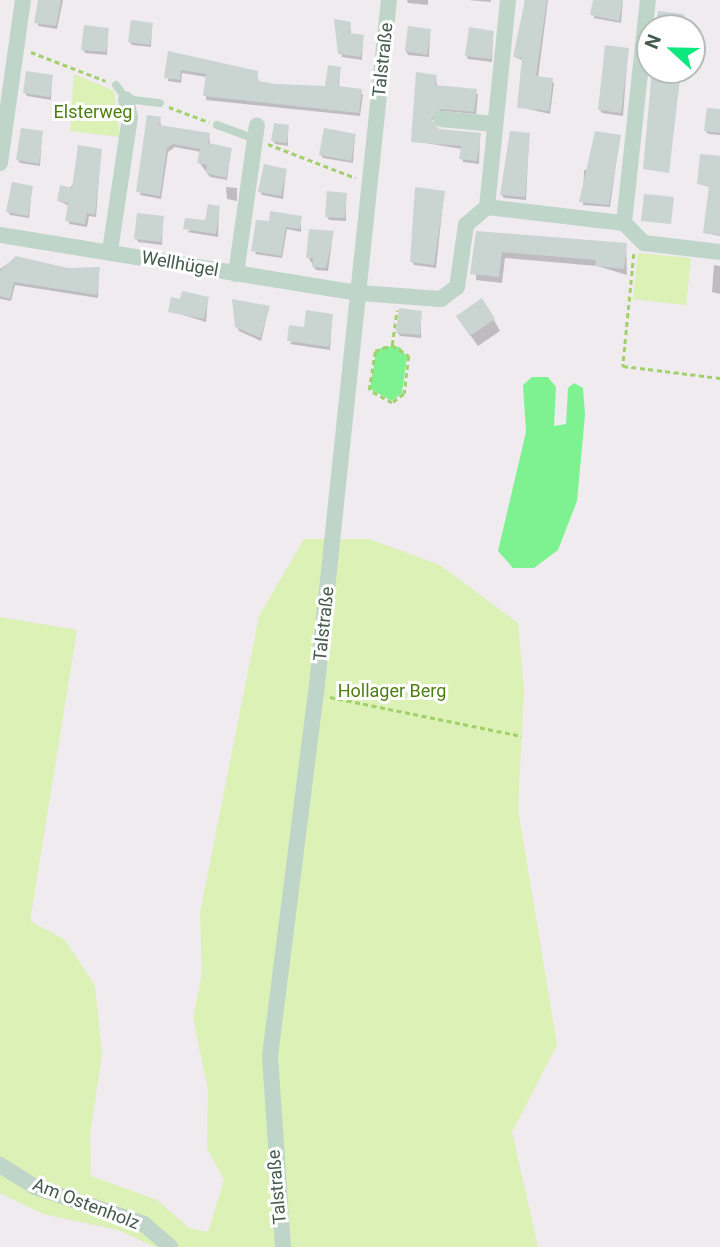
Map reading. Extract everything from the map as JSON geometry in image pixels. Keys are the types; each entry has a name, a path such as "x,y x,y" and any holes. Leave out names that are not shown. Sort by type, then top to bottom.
{"street":[{"path":"0,163 23,0"},
{"name":"Talstraße","path":"282,1247 270,1056 316,694 360,293 388,0"},
{"path":"508,0 487,206 629,228 645,243 720,252"},
{"path":"629,228 648,0"},
{"path":"110,251 130,117 126,99"},
{"path":"441,119 495,124"},
{"path":"236,274 256,132"},
{"name":"Wellhügel","path":"0,235 360,293 442,299 457,287 466,225 487,206"},
{"name":"Am Ostenholz","path":"0,1165 35,1187 144,1224 170,1247"}],"lane":[{"path":"116,85 126,99 160,103"},
{"path":"218,125 256,132"}],"path":[{"path":"15,46 116,85"},
{"path":"160,103 218,125"},
{"path":"256,132 371,180"},
{"path":"629,228 623,366 720,378"},
{"path":"392,345 399,297"},
{"path":"392,345 409,356 404,394 392,403 369,390 375,351 392,345"},
{"path":"316,694 522,736"}],"green space":[{"name":"Elsterweg","path":"74,74 114,91 120,137 70,131"},
{"path":"638,253 691,258 686,305 633,299"},
{"name":"Hollager Berg","path":"304,539 369,539 440,565 518,623 524,690 518,809 557,1045 512,1132 538,1247 155,1247 118,1230 43,1214 0,1193 0,617 77,630 30,921 65,940 95,986 102,1055 90,1134 91,1176 157,1200 189,1228 208,1232 224,1180 207,1148 208,1091 193,1017 202,975 200,913 259,616"}],"shaded area":[{"path":"384,346 400,347 407,357 402,393 392,401 370,389 376,352"},
{"path":"532,377 548,377 556,387 554,426 566,424 568,388 574,383 583,388 585,415 577,501 558,550 534,568 513,568 498,551 526,432 523,385"}],"building":[{"path":"38,0 61,0 56,26 34,23"},
{"path":"525,0 547,0 536,76 553,78 549,111 517,108 522,58 513,57"},
{"path":"593,0 623,0 619,21 590,15"},
{"path":"658,11 684,14 658,14"},
{"path":"334,19 351,22 349,33 364,35 361,57 338,54"},
{"path":"131,20 153,23 150,45 128,42"},
{"path":"84,25 109,28 106,52 81,50"},
{"path":"408,26 431,29 427,55 405,51"},
{"path":"469,27 494,31 491,59 465,56"},
{"path":"605,45 629,48 621,113 598,110"},
{"path":"168,51 258,71 258,81 276,84 325,86 328,65 341,67 338,86 362,89 359,113 203,96 206,74 181,70 180,80 164,78"},
{"path":"26,71 53,75 50,97 23,93"},
{"path":"416,72 437,75 435,85 477,89 474,112 441,109 431,119 439,129 481,133 477,161 459,159 461,146 411,142"},
{"path":"651,84 679,84 669,173 643,169"},
{"path":"707,108 720,109 720,133 704,131"},
{"path":"147,115 161,117 159,125 210,133 208,143 232,148 226,178 206,173 207,165 197,163 200,149 173,144 167,148 160,196 136,192"},
{"path":"274,123 289,125 287,143 271,141"},
{"path":"21,128 43,131 39,164 16,160"},
{"path":"324,128 356,134 351,161 319,155"},
{"path":"510,131 530,133 525,197 500,195"},
{"path":"595,131 621,135 609,205 579,202"},
{"path":"78,145 102,149 95,215 87,213 85,224 65,221 68,203 57,201 60,185 72,188"},
{"path":"700,154 720,156 720,235 703,233 709,186 697,184"},
{"path":"264,164 287,169 281,196 258,192"},
{"path":"12,182 33,186 28,216 6,212"},
{"path":"415,187 445,191 434,265 410,262"},
{"path":"327,191 347,193 345,218 325,217"},
{"path":"644,194 674,197 671,224 641,221"},
{"path":"208,204 220,206 216,234 183,229 185,218 205,220"},
{"path":"270,211 302,216 300,229 286,227 281,256 251,251 256,220 269,221"},
{"path":"137,213 164,216 161,242 134,239"},
{"path":"309,229 334,231 326,268 312,267 313,258 306,258"},
{"path":"476,231 627,243 624,269 595,266 596,260 502,252 499,277 470,274"},
{"path":"16,256 68,268 100,267 97,295 14,282 10,299 0,296 0,271"},
{"path":"182,291 209,297 204,319 168,312 171,297 180,299"},
{"path":"482,298 495,319 470,336 456,316"},
{"path":"232,299 270,306 260,338 235,327"},
{"path":"399,308 422,311 420,335 396,333"},
{"path":"306,310 333,314 329,347 287,341 289,325 304,327"}]}
